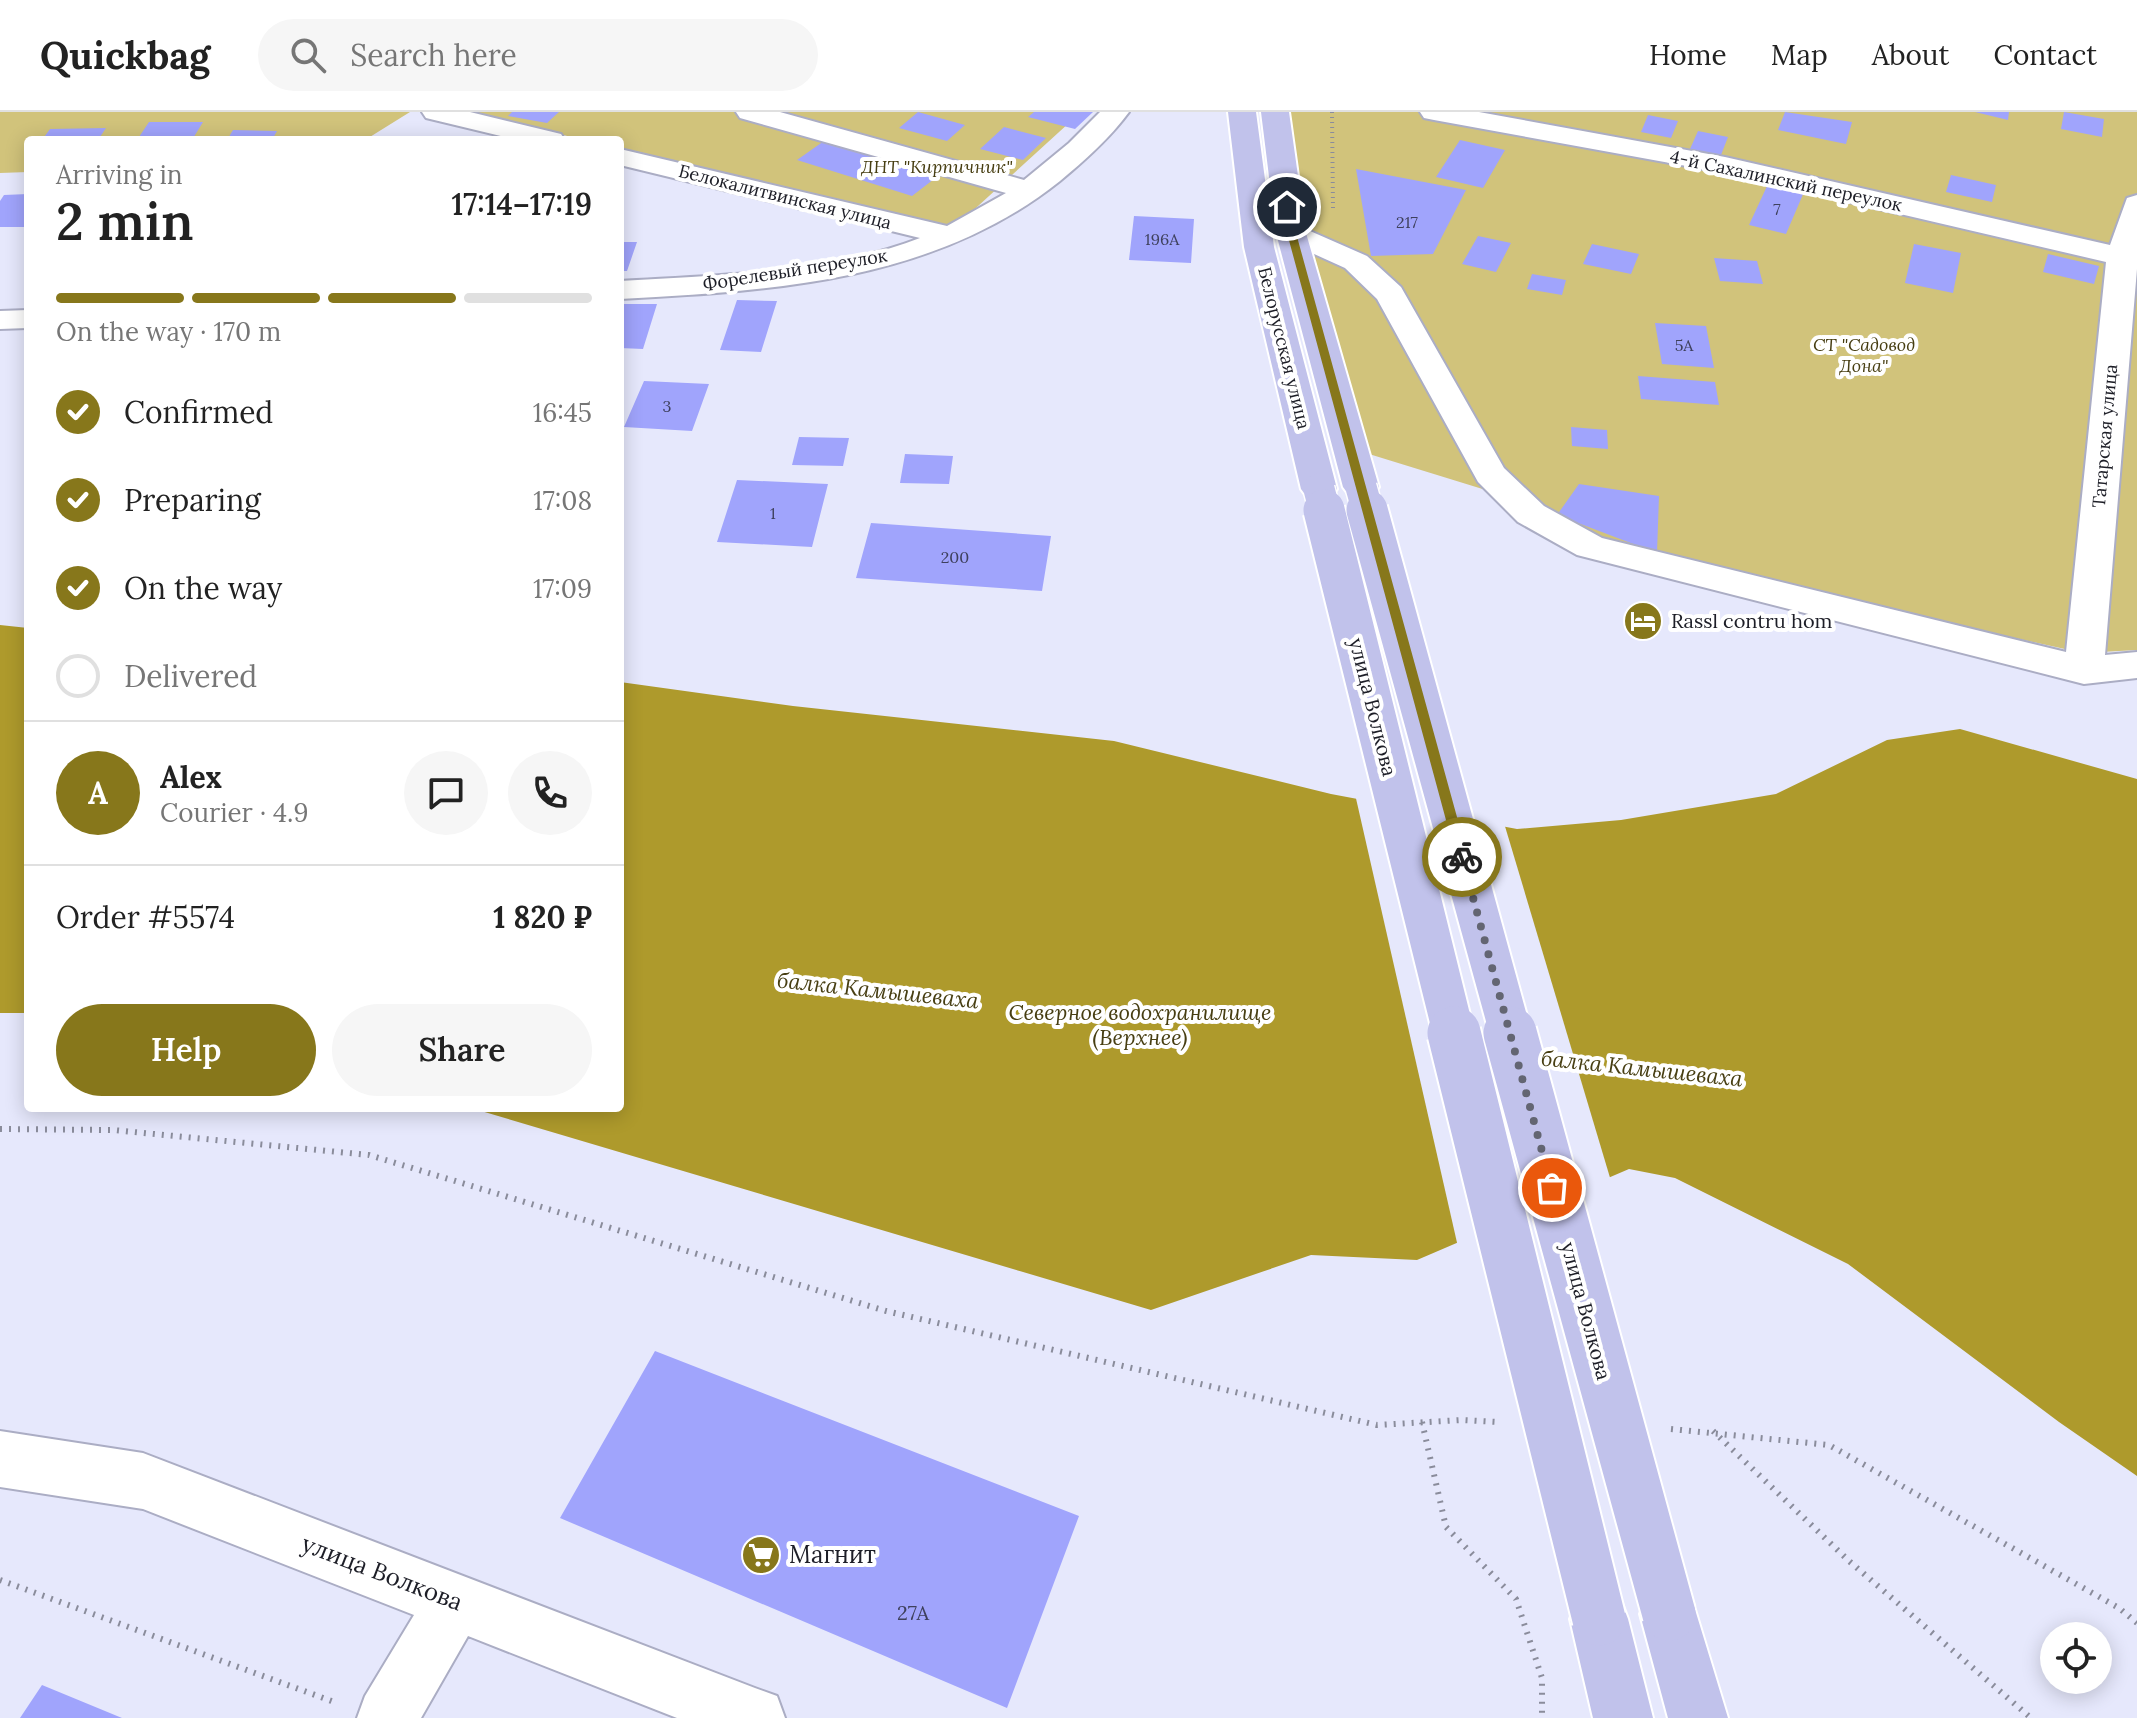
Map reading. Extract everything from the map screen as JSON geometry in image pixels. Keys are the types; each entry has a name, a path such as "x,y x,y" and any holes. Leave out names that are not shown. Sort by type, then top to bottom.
{"main road":[{"name":"Белорусская улица","path":"1242,112 1259,247 1340,488"},
{"name":"Белорусская улица","path":"1275,112 1291,233 1340,488"},
{"name":"улица Волкова","path":"1340,488 1698,1718"},
{"name":"улица Волкова","path":"1340,488 1623,1718"}],"street":[{"path":"436,112 535,136"},
{"path":"750,112 1030,191"},
{"name":"Форелевый переулок","path":"624,290 694,286 880,260 950,236 1030,191 1087,144 1115,112"},
{"name":"4-й Сахалинский переулок","path":"1434,112 1725,165 2129,258"},
{"name":"Белокалитвинская улица","path":"624,158 950,236"},
{"name":"Татарская улица","path":"2084,670 2137,204"},
{"path":"1291,233 1356,262 1390,294 1490,474 1531,514 1590,547 2084,670 2137,665"},
{"path":"0,320 24,319"},
{"name":"улица Волкова","path":"0,1459 143,1481 755,1718"},
{"path":"368,1713 455,1602"}],"path":[{"path":"0,1129 113,1130 369,1155 886,1311 1377,1425 1509,1422"},
{"path":"1422,1422 1446,1527 1516,1599 1542,1678 1542,1718"},
{"path":"1665,1429 1712,1431 1829,1445 2119,1608 2137,1623"},
{"path":"1712,1431 1849,1561 2031,1718"},
{"path":"0,1580 368,1713"}],"green space":[{"path":"0,112 410,112 371,136 24,136 24,172 0,173"},
{"name":"ДНТ \"Кирпичник\"","path":"473,112 1081,112 954,228 624,150 624,136 567,136"},
{"name":"СТ \"Садовод Дона\"","path":"1283,112 2137,112 2137,650 2083,653 1653,559 1489,491 1369,454 1295,208"}],"water":[{"path":"0,625 24,628 24,1013 0,1013"},
{"name":"Северное водохранилище (Верхнее)","path":"624,683 793,706 1114,741 1331,794 1517,829 1621,820 1776,794 1887,740 1960,729 2137,779 2137,1476 2059,1422 1848,1264 1675,1178 1629,1169 1417,1260 1311,1255 1151,1310 484,1112 624,1112"}],"pier":[{"path":"1355,794 1504,823 1611,1181 1458,1247"}],"building":[{"path":"512,112 559,112 547,123 508,116"},
{"path":"918,112 965,125 947,141 899,128"},
{"path":"1034,112 1093,112 1075,129 1028,117"},
{"path":"1785,112 1852,122 1846,144 1778,130"},
{"path":"1975,112 2009,112 2008,120"},
{"path":"2064,112 2104,119 2102,137 2061,129"},
{"path":"1648,115 1678,121 1671,138 1641,132"},
{"path":"149,122 203,122 194,136 140,136"},
{"path":"1004,127 1046,138 1023,160 980,149"},
{"path":"106,128 101,136 45,136 50,129"},
{"path":"233,130 277,131 274,136 229,136"},
{"path":"1698,131 1728,137 1721,155 1690,149"},
{"path":"1460,140 1505,150 1483,188 1436,177"},
{"path":"824,141 938,176 912,196 797,160"},
{"path":"1356,169 1466,190 1433,254 1371,256"},
{"path":"1951,175 1996,185 1992,202 1946,192"},
{"path":"1768,184 1804,192 1786,234 1749,225"},
{"path":"24,194 24,227 0,227 0,201 4,195"},
{"path":"1134,216 1194,219 1191,263 1129,260"},
{"path":"1478,236 1511,243 1496,272 1462,264"},
{"path":"624,242 637,242 627,271 624,271"},
{"path":"1592,244 1639,254 1631,274 1583,264"},
{"path":"1914,244 1961,253 1953,293 1905,283"},
{"path":"2048,254 2099,266 2094,284 2043,272"},
{"path":"1714,258 1757,261 1763,284 1720,281"},
{"path":"1532,274 1566,280 1562,295 1527,289"},
{"path":"737,300 777,301 761,352 720,350"},
{"path":"624,304 657,304 643,349 624,348"},
{"path":"1655,323 1706,326 1714,368 1662,364"},
{"path":"1638,376 1715,382 1719,405 1641,399"},
{"path":"644,381 709,384 692,431 624,427"},
{"path":"1571,427 1607,430 1608,449 1572,446"},
{"path":"799,437 849,438 843,466 792,465"},
{"path":"905,454 953,456 949,484 900,483"},
{"path":"737,480 828,484 812,547 717,542"},
{"path":"1579,484 1659,496 1657,553 1557,515"},
{"path":"871,523 1051,536 1042,591 856,578"},
{"path":"655,1351 1079,1516 1007,1708 560,1518"},
{"path":"42,1685 122,1718 20,1718"}],"way so far":[{"path":"1462,857 1552,1188"}],"place":[{"name":"Rassl contru hom","path":"1643,621"},
{"name":"Магнит","path":"761,1555"}],"route":[{"path":"1287,207 1291,233 1462,857"}],"water label":[{"name":"балка Камышеваха","path":"878,990"},
{"name":"балка Камышеваха","path":"1642,1068"}]}
